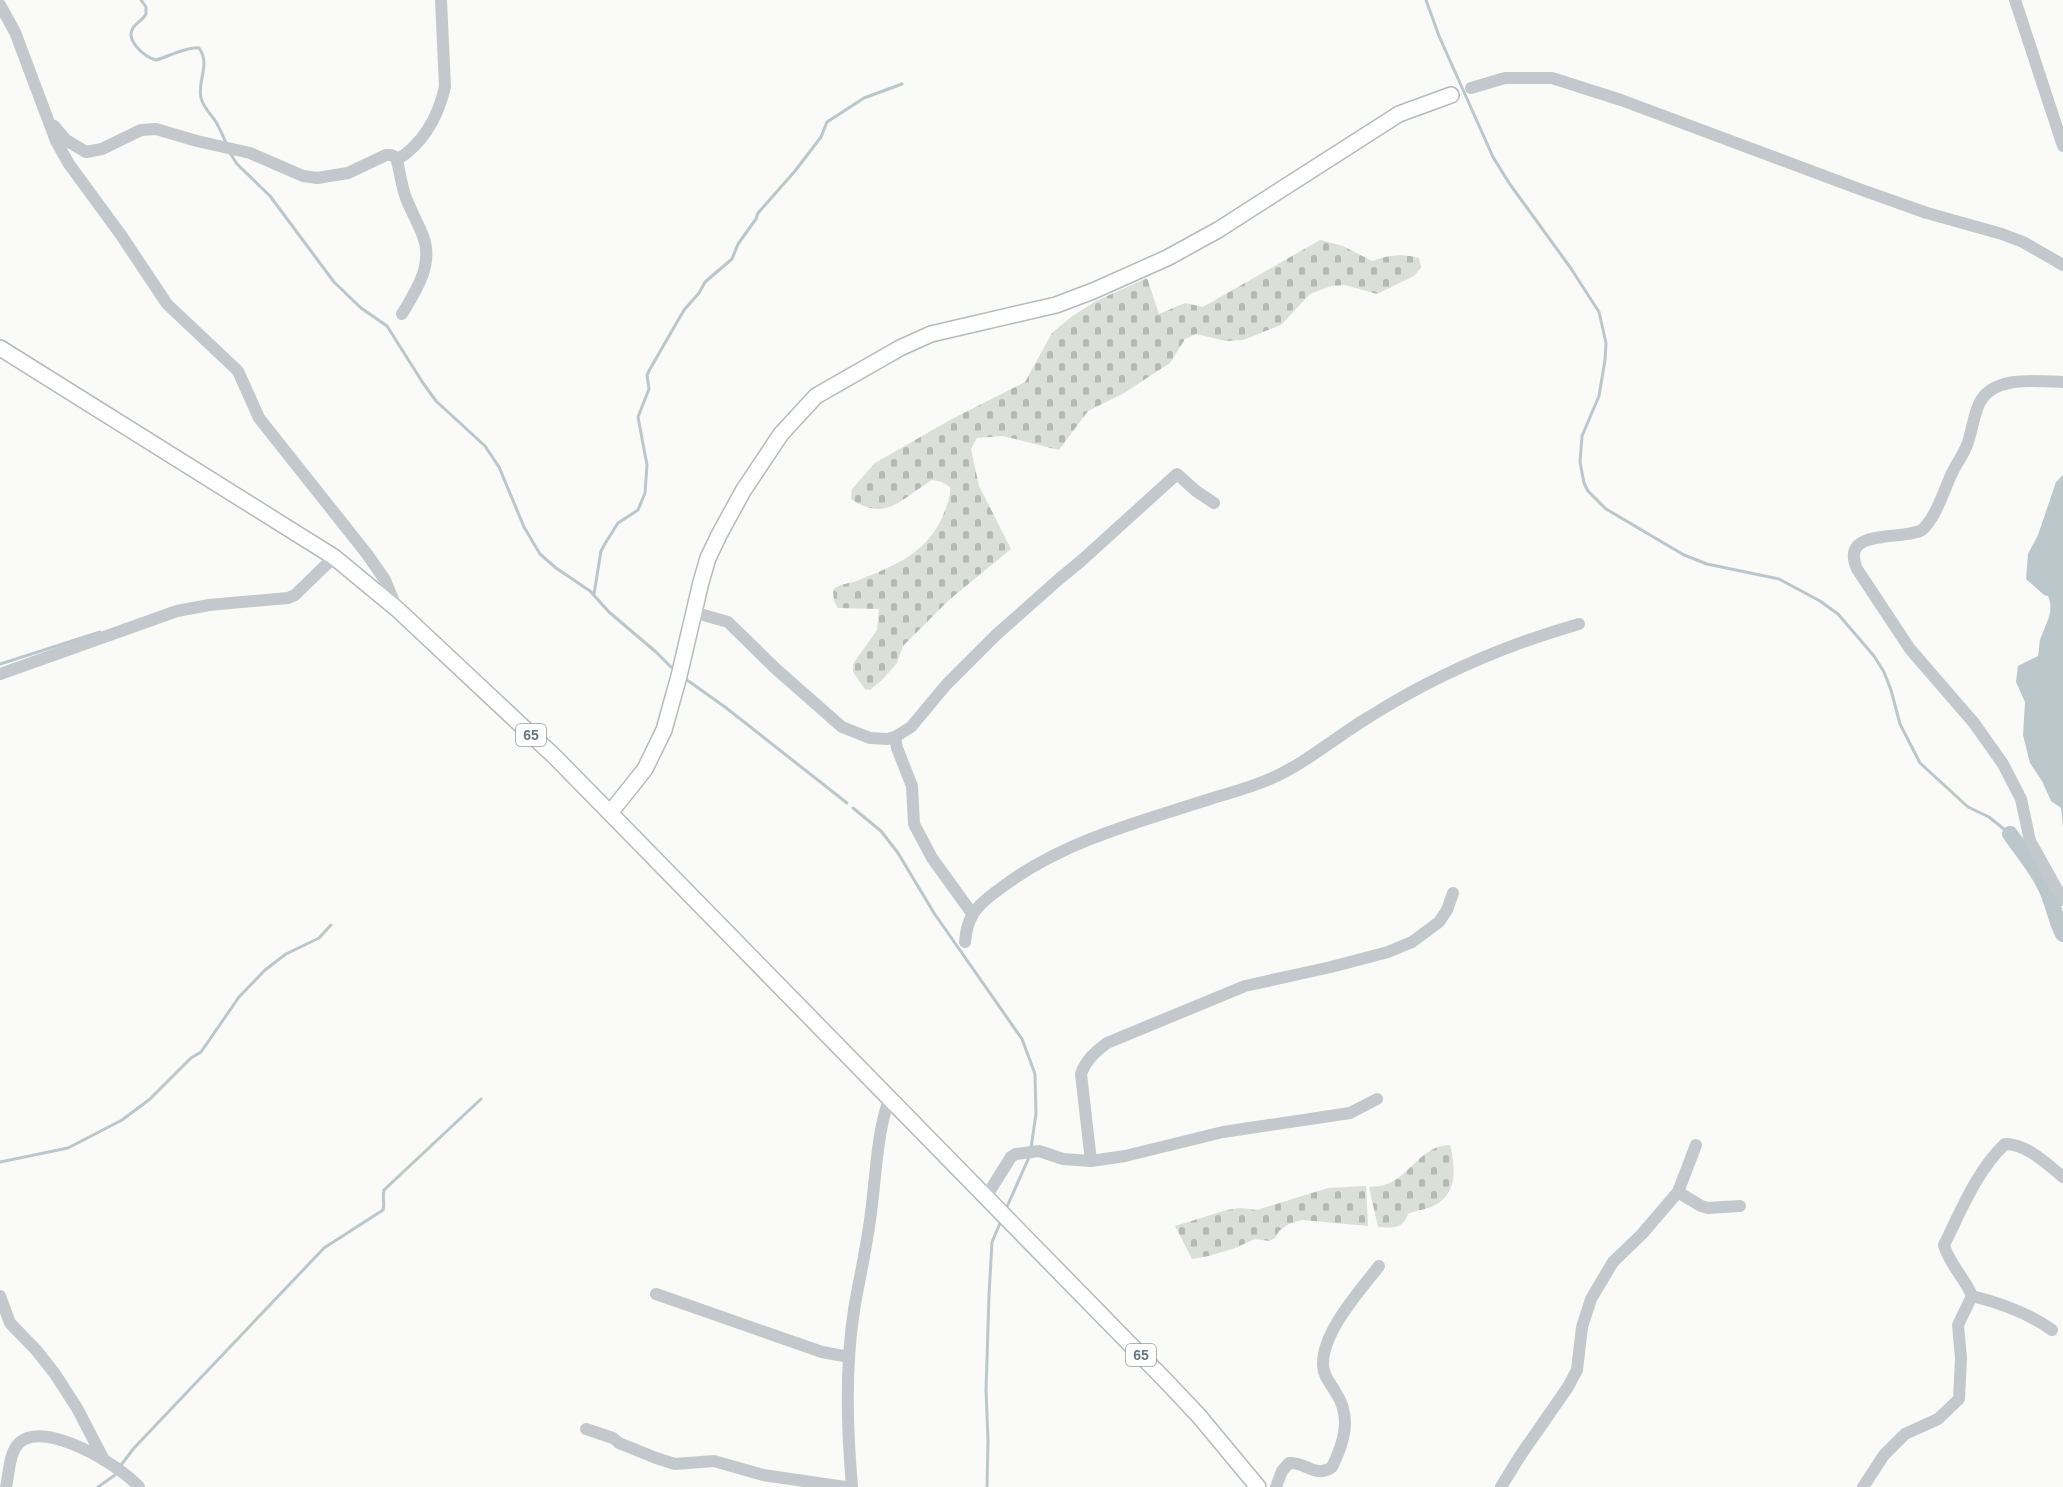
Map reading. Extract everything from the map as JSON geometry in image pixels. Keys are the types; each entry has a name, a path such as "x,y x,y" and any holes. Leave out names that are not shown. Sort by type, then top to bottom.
{"main road":[{"path":"610,813 645,769 664,729 708,558 743,491 782,434 821,392 900,348 931,334 1056,305 1167,258 1218,230 1399,114 1451,95"},
{"name":"65","path":"0,348 334,557 397,609 554,756 610,813 1165,1380 1199,1416 1258,1487"}],"street":[{"path":"397,160 413,148 429,128 442,100 445,87 441,0"},
{"path":"2015,0 2063,146"},
{"path":"0,5 15,32 63,155 121,235 156,290 180,318 238,371 259,418 367,554 385,580 397,609"},
{"path":"1471,88 1505,78 1552,78 1621,100 1927,213 2002,234 2023,242 2063,265"},
{"path":"49,121 66,140 86,152 102,148 141,130 156,129 250,153 303,176 317,178 348,173 386,156 396,157 403,189 424,237 426,249 425,269 417,289 402,314"},
{"path":"2063,382 2010,383 1991,390 1978,405 1967,446 1952,473 1938,508 1924,529 1876,538 1858,545 1853,561 1910,649 1974,723 2003,764 2021,799 2030,841 2063,900"},
{"path":"693,612 728,622 776,669 842,727 870,738 886,739 895,737 911,727 946,685 996,635 1058,579 1082,561 1177,474 1196,491 1214,502"},
{"path":"0,674 177,611 217,604 288,598 295,595 334,557"},
{"path":"965,942 972,916 980,906 1019,875 1066,849 1264,782 1292,768 1385,707 1448,673 1522,641 1580,624"},
{"path":"895,737 912,786 914,824 932,858 972,916"},
{"path":"1091,1161 1081,1074 1085,1064 1094,1053 1107,1043 1245,986 1388,952 1412,942 1439,921 1447,910 1453,893"},
{"path":"852,1487 848,1408 849,1357 883,1118 889,1098"},
{"path":"989,1201 1011,1157 1039,1151 1064,1159 1091,1161 1125,1156 1223,1132 1350,1113 1377,1099"},
{"path":"1972,1296 1946,1254 1944,1245 1988,1162 2005,1144 2016,1144 2025,1148 2063,1177"},
{"path":"1502,1487 1520,1456 1568,1387 1576,1370 1586,1309 1613,1262 1642,1234 1678,1192 1696,1145"},
{"path":"1678,1192 1708,1208 1740,1206"},
{"path":"1276,1487 1282,1471 1289,1463 1295,1462 1323,1472 1332,1467 1344,1437 1345,1412 1342,1402 1323,1372 1324,1350 1347,1309 1379,1266"},
{"path":"656,1294 822,1352 849,1357"},
{"path":"0,1296 10,1323 55,1374 104,1460"},
{"path":"1972,1296 1995,1301 2038,1320 2052,1330"},
{"path":"1863,1487 1884,1455 1905,1434 1938,1419 1959,1399 1961,1358 1958,1325 1972,1296"},
{"path":"586,1429 614,1438 619,1443 668,1463 686,1465 714,1461 763,1475 845,1487"},
{"path":"6,1487 13,1452 18,1444 34,1437 56,1438 104,1460 139,1487"}],"green space":[{"path":"1320,240 1343,246 1372,261 1395,255 1419,258 1421,267 1414,276 1377,294 1345,285 1331,286 1310,294 1281,325 1243,340 1226,341 1196,334 1185,339 1170,363 1124,393 1088,411 1059,450 1003,436 977,438 971,449 979,486 1011,549 949,600 903,646 897,663 882,680 870,690 865,689 853,672 853,664 877,630 879,609 838,608 834,601 833,590 886,569 920,548 937,527 944,513 950,491 950,487 942,482 932,480 893,505 874,509 863,506 851,499 852,489 875,463 950,420 1025,382 1052,333 1096,301 1147,278 1159,314 1185,303 1203,307"},
{"path":"1450,1145 1454,1172 1453,1181 1446,1196 1431,1207 1408,1214 1400,1225 1378,1227 1369,1187 1382,1186 1393,1181 1428,1152"},
{"path":"1366,1186 1368,1226 1302,1220 1289,1224 1269,1241 1255,1239 1235,1248 1192,1259 1175,1226 1227,1210 1240,1208 1257,1210 1328,1188"}],"shaded area":[{"path":"2063,475 2063,826 2061,808 2051,801 2030,763 2023,735 2025,702 2016,682 2018,666 2038,656 2040,640 2050,613 2048,596 2026,579 2028,554 2038,535 2056,482"}],"waterway":[{"path":"141,0 146,7 146,14 133,28 131,33 134,43 147,56 156,60 184,50 199,48 204,60 201,98 226,143"},
{"path":"1426,0 1439,36 1493,157 1599,312 1606,343 1605,360 1599,396 1582,436 1580,462 1588,491 1606,509 1684,555 1707,564 1779,579 1820,601 1838,614 1874,656 1884,672 1900,724 1920,763 1968,807 1989,817 2010,834"},
{"path":"594,594 601,551 618,523 638,510 645,493 647,465 638,417 649,389 647,375 684,310 699,293 705,282 732,259 738,244 758,213 821,137 827,122 864,98 902,84"},
{"path":"230,153 237,164 270,196 334,282 361,308 387,326 436,401 485,446 499,467 524,527 540,554 590,591 609,612 671,667"},
{"path":"0,664 100,632"},
{"path":"687,680 847,803"},
{"path":"853,808 881,831 898,853 934,913 1022,1039 1035,1074 1036,1114 1031,1148"},
{"path":"2010,834 2048,892 2063,934"},
{"path":"0,1162 68,1148 122,1120 150,1099 191,1058 201,1052 239,997 265,970 286,954 319,938 331,925"},
{"path":"121,1465 134,1448 324,1248 383,1210 384,1190 481,1099"},
{"path":"1006,1209 1030,1155"},
{"path":"987,1487 986,1390 989,1295 992,1242 1001,1221"},
{"path":"98,1487 115,1475"}]}
